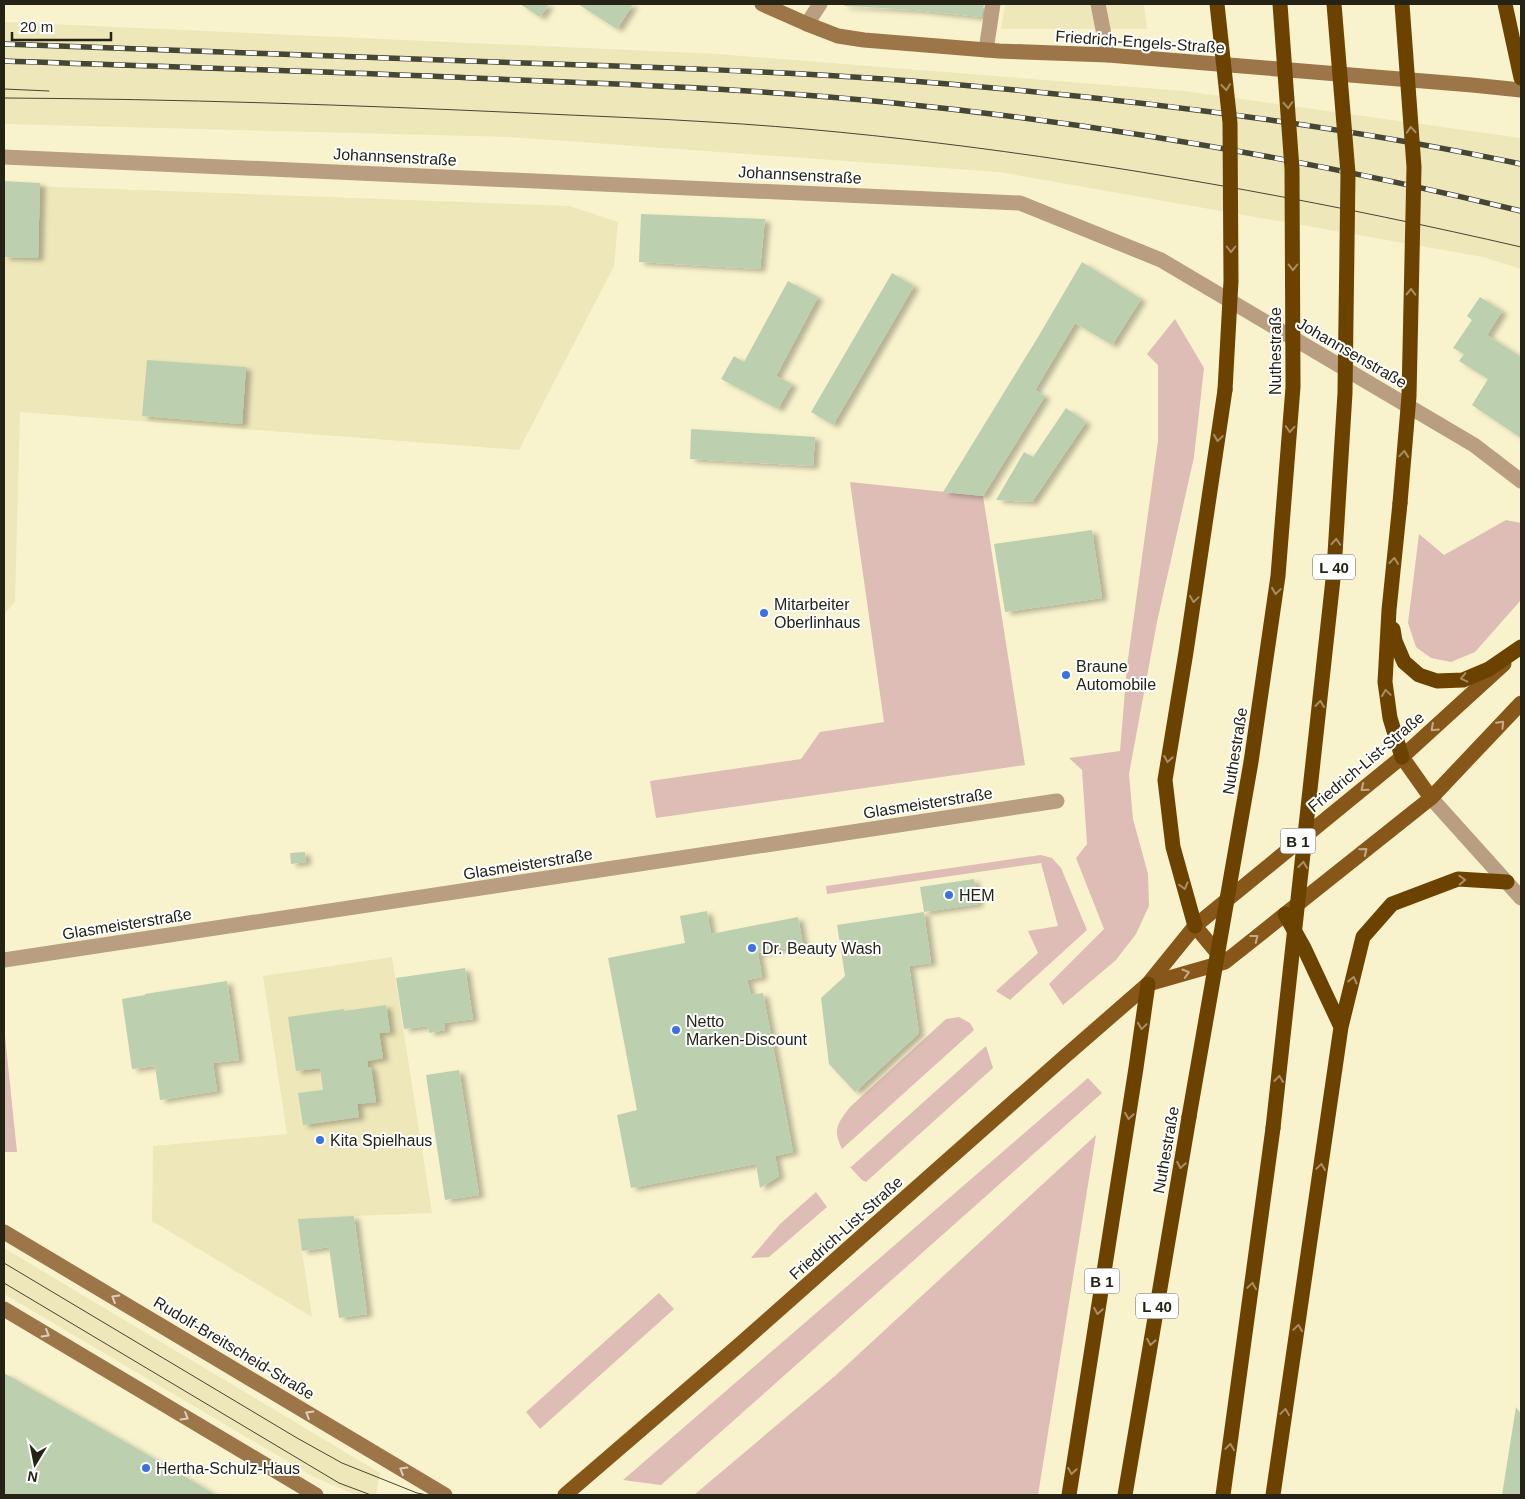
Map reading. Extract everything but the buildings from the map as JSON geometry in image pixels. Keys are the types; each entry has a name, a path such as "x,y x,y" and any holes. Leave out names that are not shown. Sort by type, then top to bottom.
{"highway":[{"path":"1195,926 1174,847 1165,780 1225,390 1231,281 1230,124 1217,4"},
{"name":"Nuthestraße","path":"1125,1495 1251,762 1278,576 1293,387 1292,169 1280,4"},
{"name":"L 40","path":"1223,1495 1274,1128 1334,570 1345,393 1348,173 1334,4"},
{"path":"1402,4 1414,166 1409,396 1389,610 1385,682 1390,718 1402,757"},
{"path":"1504,4 1521,78"},
{"path":"1389,610 1395,641 1404,662 1419,675 1437,681 1463,680 1490,669 1521,647"},
{"path":"1273,1495 1341,1027 1363,937 1392,904 1458,879 1507,882"},
{"path":"1285,914 1304,948 1341,1027"},
{"name":"B 1","path":"1069,1495 1148,984"}],"main road":[{"name":"Friedrich-List-Straße","path":"565,1495 787,1304 1148,984 1195,926 1402,757 1521,647"},
{"name":"Friedrich-List-Straße","path":"1148,984 1225,962 1431,798 1521,703"},
{"path":"1402,757 1431,798"},
{"path":"1195,926 1225,962"}],"street":[{"name":"Friedrich-Engels-Straße","path":"762,4 838,36 864,40 986,50 1108,55 1521,90"},
{"path":"807,24 820,4"},
{"path":"986,50 993,4"},
{"path":"1098,4 1108,55"},
{"name":"Johannsenstraße","path":"4,157 1020,203 1161,260 1474,445 1521,481"},
{"path":"1431,798 1521,898"},
{"name":"Glasmeisterstraße","path":"4,960 1057,801"},
{"name":"Rudolf-Breitscheid-Straße","path":"4,1232 445,1495"},
{"path":"4,1309 316,1495"}],"shaded area":[{"path":"1005,4 1144,4 1147,29 1001,29"},
{"path":"4,22 718,54 1184,91 1521,138 1521,269 1483,257 999,172 510,137 4,124"},
{"path":"4,185 569,206 618,222 614,266 519,450 20,412 15,602 4,614"},
{"path":"1175,319 1204,368 1194,457 1157,622 1129,774 1133,819 1148,874 1149,906 1136,934 1116,960 1063,1005 1049,984 1104,929 1076,858 1087,844 1082,770 1069,758 1120,751 1127,666 1158,441 1158,365 1147,354"},
{"path":"850,482 983,496 1025,765 656,818 650,781 801,759 820,732 884,722"},
{"path":"1506,520 1521,523 1521,600 1475,652 1451,662 1431,658 1416,647 1408,623 1419,534 1444,555"},
{"path":"1041,855 1052,858 1061,868 1087,930 1010,1000 996,991 1038,953 1028,931 1058,926 1041,863 827,894 826,886"},
{"name":"Kita Spielhaus","path":"392,957 432,1213 354,1216 302,1251 312,1317 152,1221 153,1146 287,1134 263,976"},
{"path":"959,1017 970,1023 974,1030 842,1149 837,1131 842,1118 850,1107 946,1019"},
{"path":"4,1027 17,1152 4,1152"},
{"path":"986,1046 993,1068 866,1182 862,1180 849,1166 851,1167"},
{"path":"1088,1078 1102,1093 661,1485 623,1480"},
{"path":"1096,1135 1038,1495 694,1495 835,1376"},
{"path":"816,1192 827,1207 769,1257 751,1258 780,1224"},
{"path":"4,1248 380,1473 376,1495 356,1495 314,1477 4,1294"},
{"path":"659,1293 674,1309 540,1429 526,1412"}],"tram line":[{"path":"4,89 49,91"},
{"path":"4,98 396,107 687,121 840,132 1039,156 1178,178 1315,203 1521,247"},
{"path":"4,1263 342,1463 417,1493 427,1495"},
{"path":"4,1283 339,1483 371,1495"}],"railway":[{"path":"4,44 805,74 977,86 1134,102 1290,123 1367,135 1521,164"},
{"path":"4,61 390,74 659,86 753,91 894,103 1052,122 1209,146 1366,176 1521,211"}],"place":[{"name":"Mitarbeiter Oberlinhaus","path":"764,613"},
{"name":"Braune Automobile","path":"1066,675"},
{"name":"HEM","path":"949,895"},
{"name":"Dr. Beauty Wash","path":"752,948"},
{"name":"Netto Marken-Discount","path":"676,1030"},
{"name":"Kita Spielhaus","path":"320,1140"},
{"name":"Hertha-Schulz-Haus","path":"146,1468"}]}
